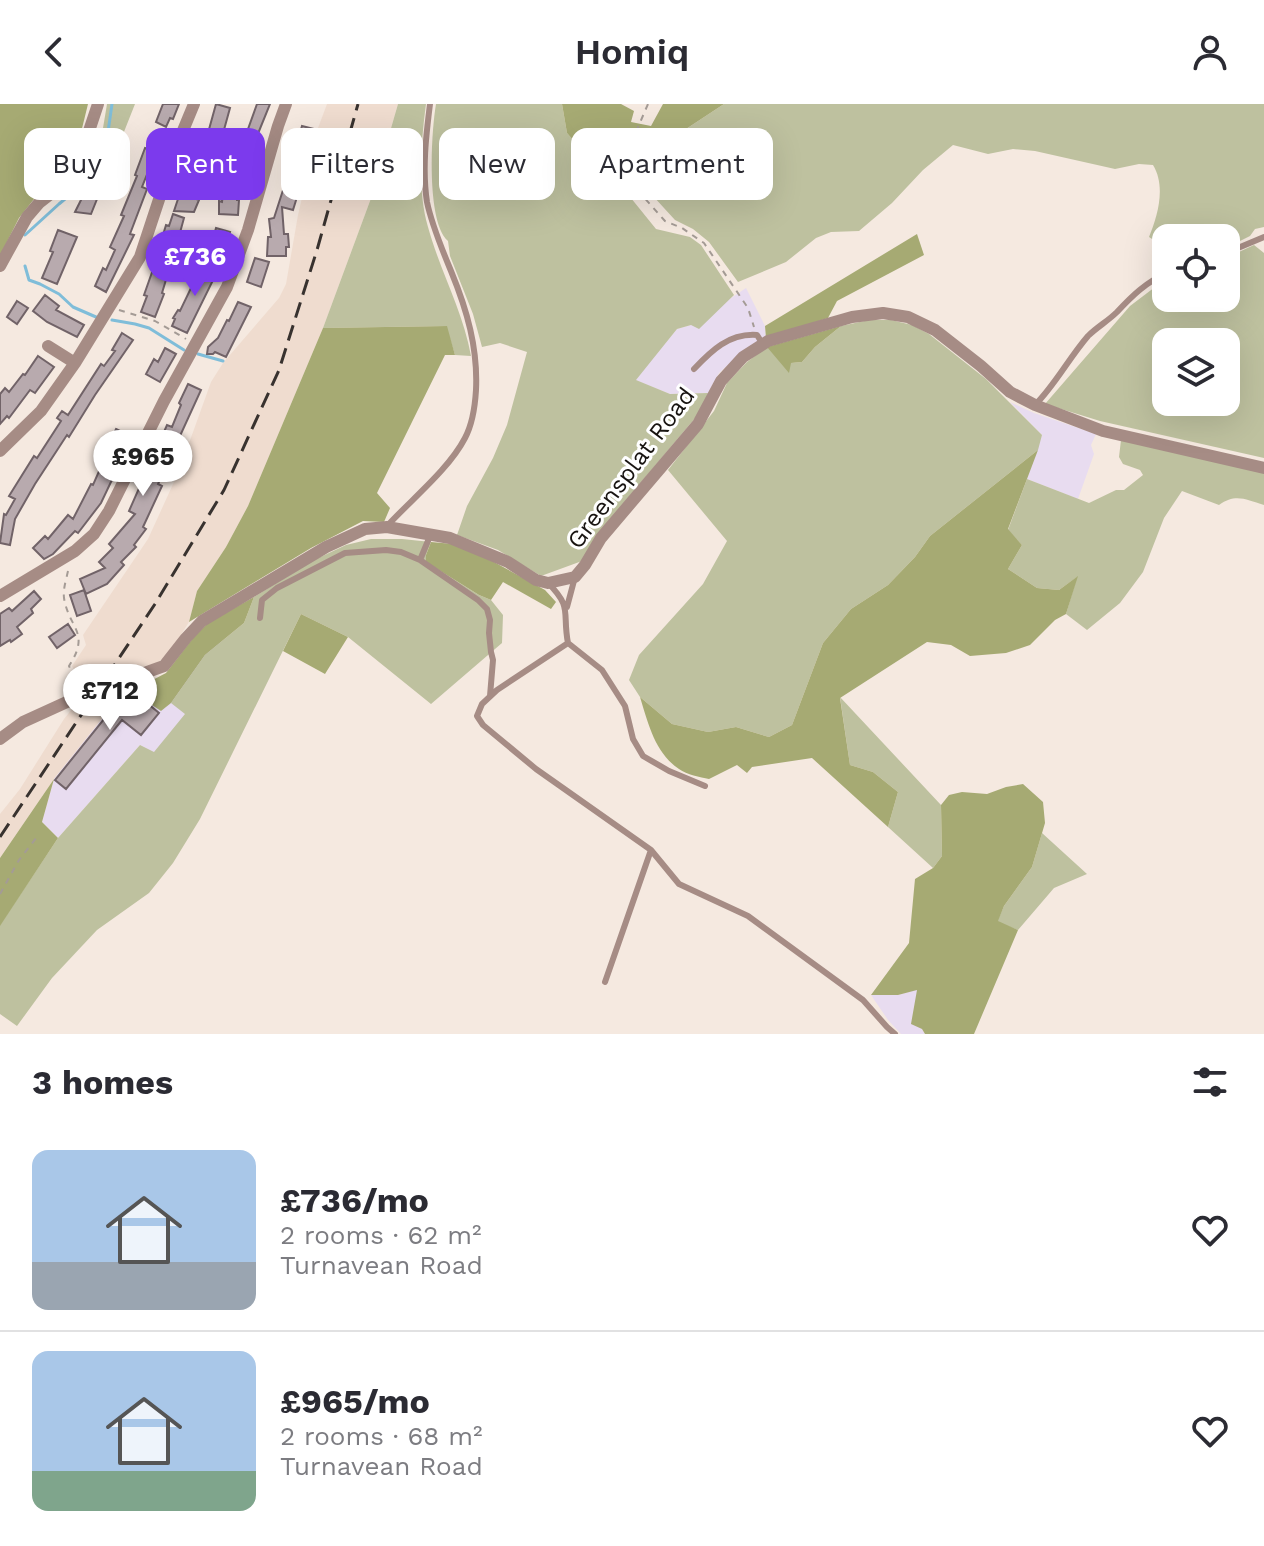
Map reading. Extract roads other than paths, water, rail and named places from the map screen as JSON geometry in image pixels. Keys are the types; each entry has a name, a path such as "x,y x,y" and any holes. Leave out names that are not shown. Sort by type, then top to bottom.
{"street":[{"path":"0,266 27,217 67,181 78,164 98,104"},
{"path":"0,451 41,411 75,363 140,257 194,104"},
{"path":"0,596 75,551 94,534 109,511 231,277 278,126 290,107"},
{"name":"Greensplat Road","path":"548,583 575,577 601,538 698,424 721,381 760,340 768,341 852,317 883,313 908,317 935,330 1010,392 1103,431 1264,468"},
{"path":"48,346 75,363"},
{"path":"0,739 23,722 84,695 164,666 202,621 326,547 365,529 387,527 450,538 548,583"}],"lane":[{"path":"387,527 454,457 472,422 475,401 477,370 473,336 427,201 425,169 430,104"},
{"path":"1240,247 1264,237"},
{"path":"1035,405 1091,334 1152,281"},
{"path":"694,369 716,346 747,334 760,340"},
{"path":"420,560 430,536"},
{"path":"260,618 262,600 277,588 345,553 401,552 420,560 487,609 493,660 490,696"},
{"path":"575,577 564,625 568,643 602,670 625,706 633,739 643,756 705,786"},
{"path":"548,583 567,607"},
{"path":"568,643 490,696 477,716 483,725 536,769 651,850 679,884 748,916 863,1000 895,1034"},
{"path":"605,982 651,850"}],"waterway":[{"path":"25,235 96,173 105,153 112,104"},
{"path":"25,266 29,280 96,317"},
{"path":"112,320 149,328 184,350"},
{"path":"198,354 223,361"}],"railway":[{"path":"0,837 155,604 224,490 279,370 358,104"}]}
